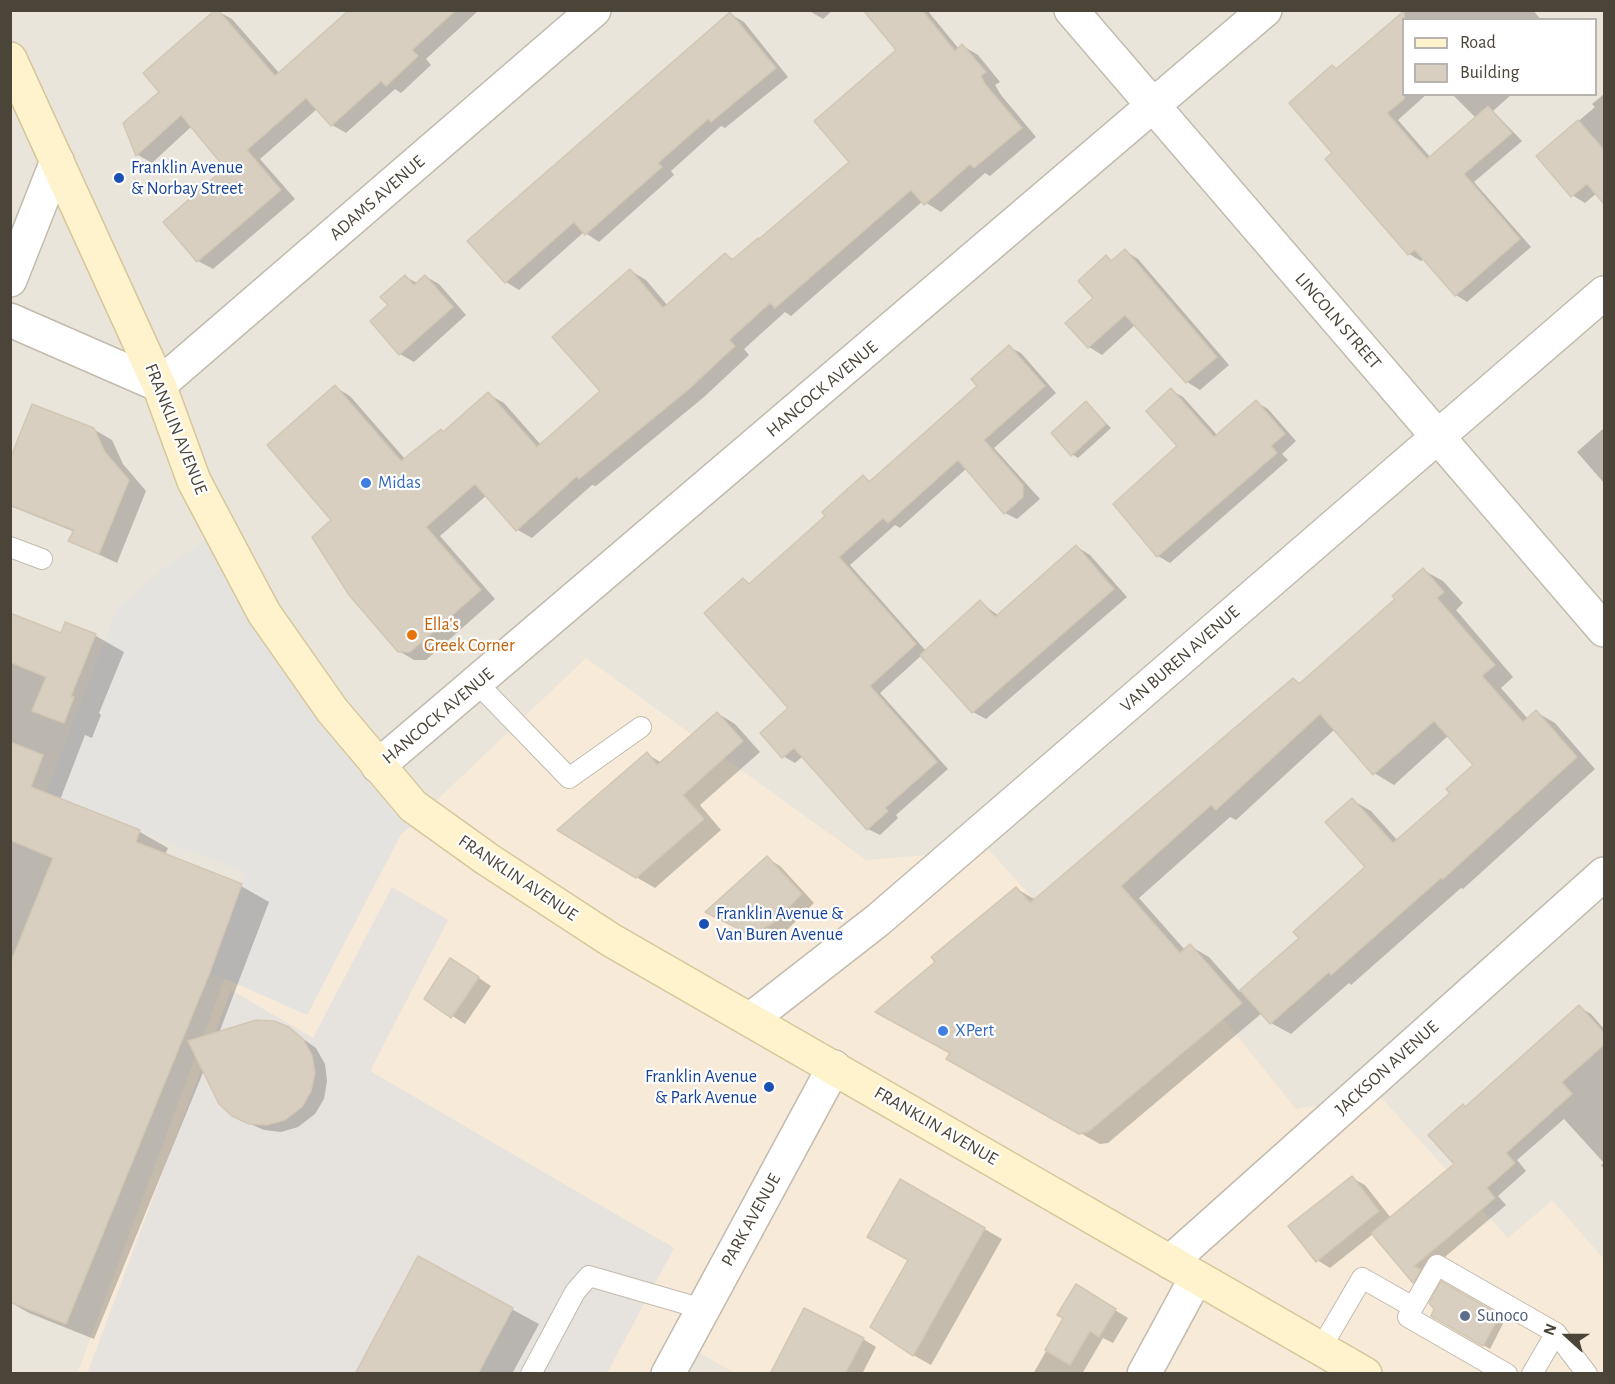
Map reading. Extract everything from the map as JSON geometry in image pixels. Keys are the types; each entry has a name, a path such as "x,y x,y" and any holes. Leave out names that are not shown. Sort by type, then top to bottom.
{"main road":[{"name":"FRANKLIN AVENUE","path":"10,59 159,385 194,481 264,613 332,710 413,806 487,859 611,940 1365,1374"}],"street":[{"name":"ADAMS AVENUE","path":"159,385 594,10"},
{"name":"LINCOLN STREET","path":"1071,10 1605,630"},
{"name":"HANCOCK AVENUE","path":"378,766 1265,10"},
{"path":"10,280 57,161"},
{"name":"VAN BUREN AVENUE","path":"751,1019 878,920 1605,293"},
{"path":"10,320 159,385"},
{"name":"JACKSON AVENUE","path":"1144,1374 1183,1270 1605,874"},
{"name":"PARK AVENUE","path":"668,1374 834,1067"}],"lane":[{"path":"10,547 42,560"},
{"path":"477,683 569,778 642,727"},
{"path":"1507,1374 1408,1317 1437,1265 1556,1333 1587,1374"},
{"path":"531,1374 575,1292 589,1276 703,1309"},
{"path":"1321,1348 1362,1278 1413,1307"},
{"path":"1532,1374 1556,1333"}],"shaded area":[{"path":"10,11 1604,11 1604,1373 11,1373"},
{"path":"220,530 425,815 401,834 307,1015 210,972 246,872 45,796 117,609 162,570"},
{"path":"586,658 866,860 989,850 1079,949 1171,953 1296,1109 1379,1095 1508,1238 1552,1200 1604,1259 1604,1373 736,1374 693,1349 677,1374 77,1374 226,975 307,1015 401,834"},
{"path":"392,887 448,920 370,1071 674,1248 607,1373 87,1374 231,990 313,1038"}],"building":[{"path":"215,10 218,10 275,76 349,10 456,10 412,50 418,56 386,86 381,81 331,126 306,98 247,150 281,190 197,262 163,222 225,168 181,115 136,156 123,123 159,92 143,73"},
{"path":"863,10 922,10 955,51 962,44 986,72 981,76 985,84 1022,128 974,168 970,164 924,205 911,190 775,308 770,303 729,340 735,346 689,389 579,479 577,476 516,531 475,484 426,527 481,590 410,652 398,652 349,595 312,537 331,520 267,445 335,385 401,461 441,429 443,432 488,392 537,447 600,391 552,337 630,269 663,308 725,253 732,260 759,239 849,162 814,121 896,50"},
{"path":"1404,11 1404,18 1402,18 1402,96 1404,99 1387,113 1427,159 1488,106 1512,133 1464,174 1520,239 1455,296 1415,250 1408,255 1325,159 1332,153 1289,103 1332,65 1336,69"},
{"path":"730,12 776,68 711,122 708,119 658,163 662,167 585,235 574,222 505,283 467,241"},
{"path":"1578,120 1604,150 1604,204 1587,184 1571,197 1536,156"},
{"path":"1125,249 1217,357 1186,383 1125,315 1088,348 1065,323 1093,298 1078,281 1106,255 1111,261"},
{"path":"405,275 414,285 425,275 453,307 399,355 370,321 388,305 380,297"},
{"path":"1009,345 1045,386 984,440 1023,485 1023,497 1004,514 958,460 888,523 883,518 839,557 916,644 870,686 937,762 885,808 888,811 867,830 794,748 782,758 760,733 788,708 704,613 743,578 749,584 825,516 822,512 863,475 869,482 977,386 971,379"},
{"path":"1171,388 1214,437 1256,400 1285,434 1271,446 1277,453 1157,557 1113,504 1177,446 1146,411"},
{"path":"1086,401 1106,424 1071,456 1051,433"},
{"path":"32,404 94,428 105,452 129,480 99,554 68,541 74,530 10,505 10,459"},
{"path":"1076,545 1114,589 972,713 920,655 980,600 995,617"},
{"path":"1423,568 1444,592 1437,598 1495,665 1482,676 1523,722 1536,710 1577,757 1443,879 1441,878 1331,975 1329,972 1270,1024 1240,990 1299,938 1293,932 1365,867 1325,822 1352,798 1393,843 1450,793 1446,789 1473,765 1434,721 1373,775 1320,714 1216,810 1211,805 1121,886 1180,953 1190,944 1242,1003 1088,1132 1079,1134 946,1059 950,1053 875,1012 935,962 931,957 1016,887 1030,903 1293,678 1299,684 1395,599 1392,596"},
{"path":"10,613 61,633 65,622 96,634 71,696 74,697 64,723 32,711 46,677 10,662"},
{"path":"717,712 743,741 683,795 704,819 636,878 557,830 647,752 657,765"},
{"path":"10,742 43,755 31,787 140,830 136,842 242,884 210,972 66,1324 10,1302 10,964 53,858 10,840"},
{"path":"767,856 802,894 773,923 758,931 747,933 705,912"},
{"path":"450,958 479,977 451,1018 424,999"},
{"path":"1579,1005 1605,1034 1605,1044 1562,1082 1572,1094 1506,1153 1515,1163 1487,1188 1495,1198 1414,1266 1421,1270 1413,1283 1371,1233 1454,1164 1428,1135 1463,1104 1465,1107"},
{"path":"256,1020 274,1021 289,1027 303,1039 312,1055 315,1073 311,1091 302,1107 285,1120 267,1125 249,1124 232,1116 219,1104 188,1041"},
{"path":"1352,1176 1379,1211 1316,1262 1288,1226"},
{"path":"900,1179 985,1228 913,1356 870,1327 908,1260 867,1237"},
{"path":"418,1256 513,1308 478,1374 355,1374"},
{"path":"1441,1281 1500,1315 1483,1346 1431,1316 1434,1309 1429,1303"},
{"path":"1076,1284 1116,1309 1099,1337 1090,1331 1070,1365 1045,1350 1063,1318 1057,1315"},
{"path":"804,1308 864,1338 845,1374 770,1374"}],"place":[{"name":"Franklin Avenue & Norbay Street","path":"119,178"},
{"name":"Midas","path":"366,483"},
{"name":"Ella's Greek Corner","path":"412,635"},
{"name":"Franklin Avenue & Van Buren Avenue","path":"704,924"},
{"name":"XPert","path":"943,1031"},
{"name":"Franklin Avenue & Park Avenue","path":"769,1087"},
{"name":"Sunoco","path":"1465,1316"}]}
